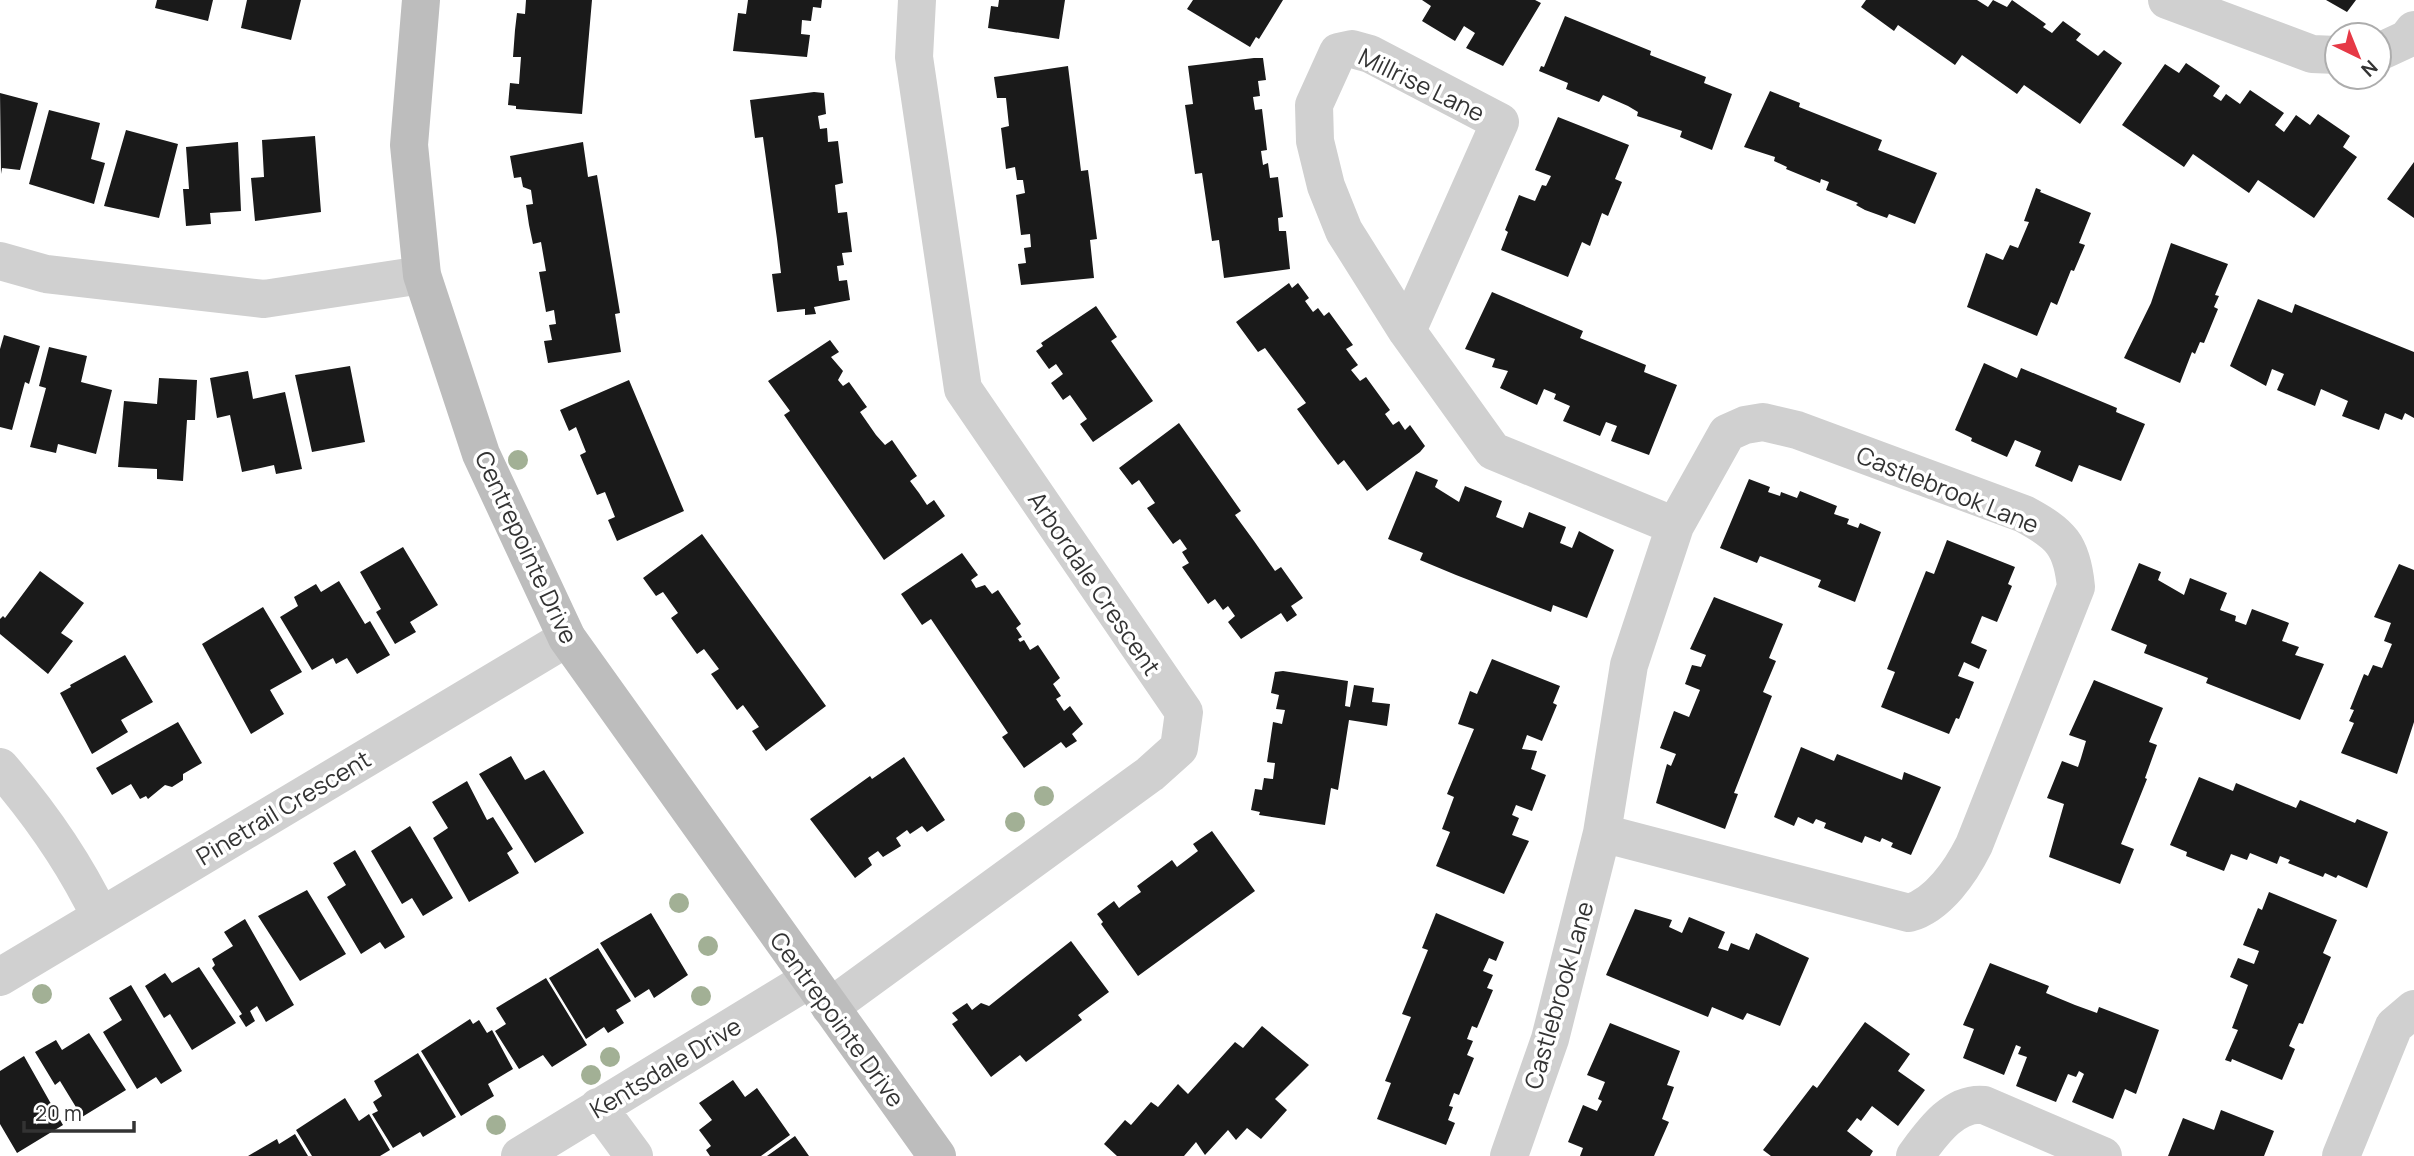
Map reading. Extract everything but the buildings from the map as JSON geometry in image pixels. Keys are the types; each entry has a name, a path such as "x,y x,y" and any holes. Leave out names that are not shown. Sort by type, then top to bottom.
{"street":[{"name":"Centrepointe Drive","path":"421,0 408,145 422,275 481,454 567,638 937,1156"},
{"name":"Arbordale Crescent","path":"820,993 1150,774 1179,748 1184,712 963,389 914,57 917,0"},
{"path":"2167,0 2312,54 2323,54"},
{"path":"2393,46 2407,39 2414,30"},
{"name":"Millrise Lane","path":"1407,331 1500,122 1370,54 1352,48 1338,52 1314,105 1315,141 1326,186 1344,232 1407,331 1493,451 1675,526"},
{"path":"0,261 46,274 264,299 422,275"},
{"name":"Castlebrook Lane","path":"1509,1156 1550,1039 1602,833 1629,665 1675,526 1727,433 1745,425 1763,422 1797,430 2024,514 2040,522 2066,545 2073,559 2076,587 1974,845 1961,870 1917,911 1909,913 1602,833"},
{"name":"Pinetrail Crescent","path":"0,977 567,638"},
{"path":"0,767 23,793 82,879 100,916"},
{"name":"Kentsdale Drive","path":"520,1156 598,1107 820,993"},
{"path":"2341,1156 2394,1026 2414,1009"},
{"path":"1915,1156 1929,1136 1960,1108 1973,1104 1984,1105 2103,1156"},
{"path":"598,1107 634,1156"}]}
